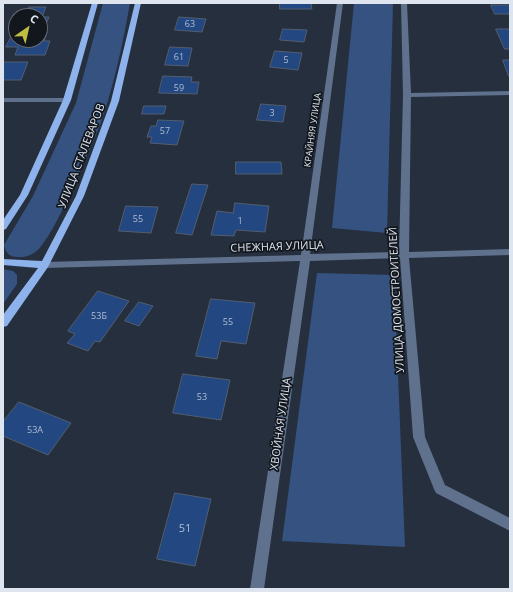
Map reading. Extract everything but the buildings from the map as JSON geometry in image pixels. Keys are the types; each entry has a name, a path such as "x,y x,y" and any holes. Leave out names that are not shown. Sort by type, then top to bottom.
{"main road":[{"path":"3,227 24,196 67,100 95,3"},
{"name":"УЛИЦА СТАЛЕВАРОВ","path":"3,323 45,265 80,196 115,101 138,3"},
{"path":"3,262 45,265"}],"street":[{"name":"КРАЙНЯЯ УЛИЦА","path":"305,259 340,3"},
{"name":"УЛИЦА ДОМОСТРОИТЕЛЕЙ","path":"404,3 407,94 404,254 419,437 440,489 510,525"},
{"path":"407,94 510,93"},
{"path":"3,100 67,100"},
{"name":"СНЕЖНАЯ УЛИЦА","path":"45,265 305,259 404,254 510,252"},
{"name":"ХВОЙНАЯ УЛИЦА","path":"257,589 305,259"}],"shaded area":[{"path":"103,3 130,3 117,67 104,114 93,143 47,238 40,248 32,254 25,257 13,256 7,253 4,245 33,196 76,103"},
{"path":"354,3 393,3 387,233 332,228"},
{"path":"3,269 13,271 17,275 17,284 3,304"},
{"path":"317,273 394,275 405,547 282,541"}]}
